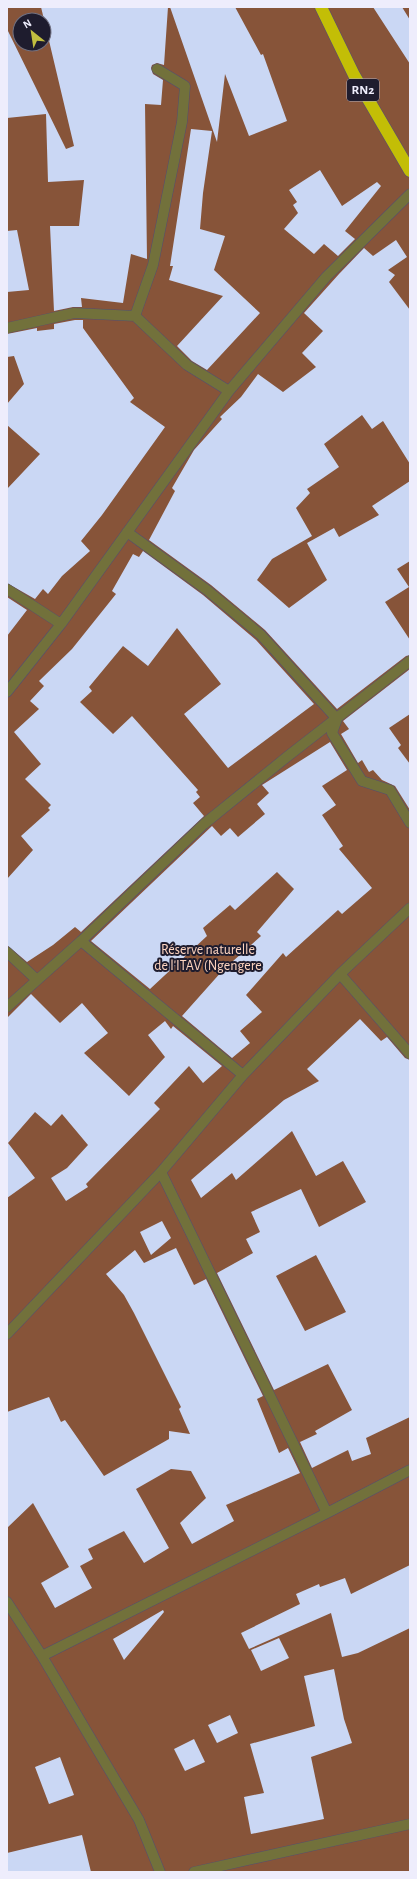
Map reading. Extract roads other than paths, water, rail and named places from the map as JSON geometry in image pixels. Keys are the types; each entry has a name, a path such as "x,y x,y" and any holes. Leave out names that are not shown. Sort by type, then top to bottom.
{"highway":[{"name":"RN2","path":"321,7 354,75 410,171"}],"street":[{"path":"135,316 153,265 182,122 185,86 157,69"},
{"path":"7,692 61,624 229,391 326,277 410,194"},
{"path":"7,328 74,313 135,316 187,365 229,391"},
{"path":"127,532 207,590 261,634 337,719"},
{"path":"7,589 61,624"},
{"path":"7,1007 204,824 288,756 410,661"},
{"path":"337,719 332,733 362,781 390,790 410,823"},
{"path":"7,1334 161,1172 243,1075 340,974 410,908"},
{"path":"80,940 243,1075"},
{"path":"7,952 37,980"},
{"path":"340,974 410,1054"},
{"path":"161,1172 327,1513"},
{"path":"42,1656 410,1470"},
{"path":"7,1602 42,1656 139,1820 160,1872"},
{"path":"194,1872 410,1824"}],"park label":[{"name":"Réserve naturelle de l'ITAV (Ngengere","path":"208,958"}]}
